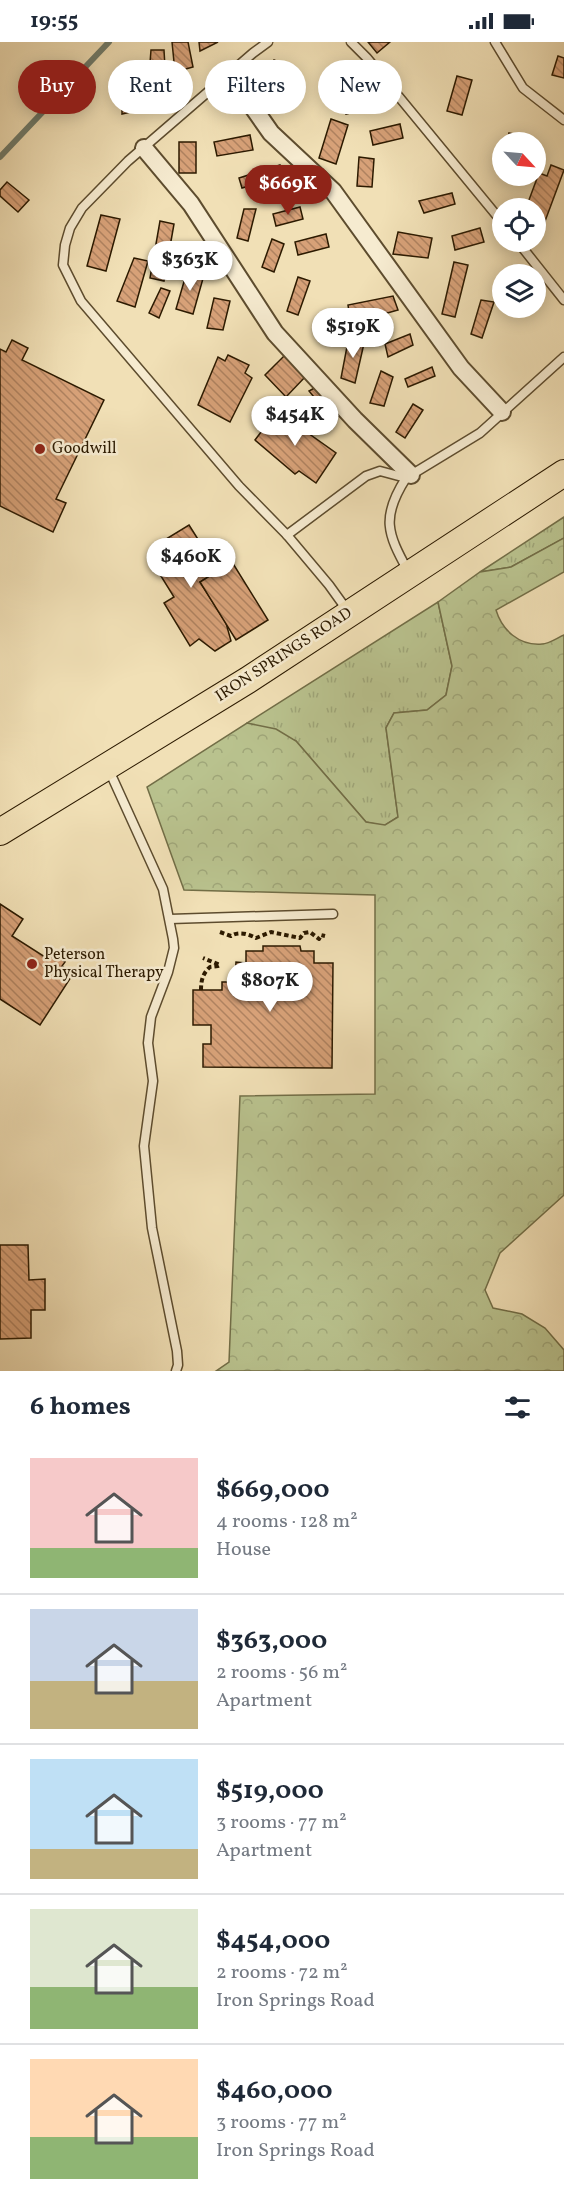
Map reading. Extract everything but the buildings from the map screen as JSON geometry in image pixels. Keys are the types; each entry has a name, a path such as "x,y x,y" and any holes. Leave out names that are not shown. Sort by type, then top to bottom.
{"main road":[{"name":"IRON SPRINGS ROAD","path":"0,832 248,680 564,473"}],"street":[{"path":"257,114 271,133 333,191 461,368 502,412"},
{"path":"144,148 191,204 275,333 408,477"}],"lane":[{"path":"246,60 268,42"},
{"path":"351,42 367,57 492,210"},
{"path":"495,42 523,88 564,120"},
{"path":"205,95 144,148 82,208 70,228 63,265 81,301 238,486 287,535 349,613"},
{"path":"526,252 564,300"},
{"path":"409,573 392,543 389,516 392,502 408,477 480,433 564,357"},
{"path":"287,535 366,476 380,471 408,477"},
{"path":"108,767 163,889 174,948 168,972 151,1017 148,1043 153,1082 144,1146 151,1221 177,1351 176,1371"},
{"path":"170,919 333,914"}],"path":[{"path":"214,931 231,936 236,933 249,934 256,938 271,932 291,934 300,938 304,933 310,932 319,939 321,935 325,936"},
{"path":"201,990 201,981 206,971 220,964 203,958"}],"green space":[{"path":"564,517 564,538 511,567 480,572"},
{"path":"564,538 564,572 496,610 507,630 526,642 545,644 564,635 564,1195 500,1253 485,1290 493,1308 522,1314 545,1328 564,1350 564,1371 216,1371 229,1362 240,1096 375,1094 375,895 184,890 147,787 247,723 276,729 296,741 366,822 385,825 398,817 386,728 394,713 427,710 446,695 452,666 438,602 480,572 511,567"},
{"path":"438,602 452,666 446,695 427,710 394,713 386,728 398,817 384,826 366,822 296,741 247,723"}],"waterway":[{"path":"0,157 109,42"}],"place":[{"name":"Goodwill","path":"40,449"},
{"name":"Peterson Physical Therapy","path":"32,964"}]}
